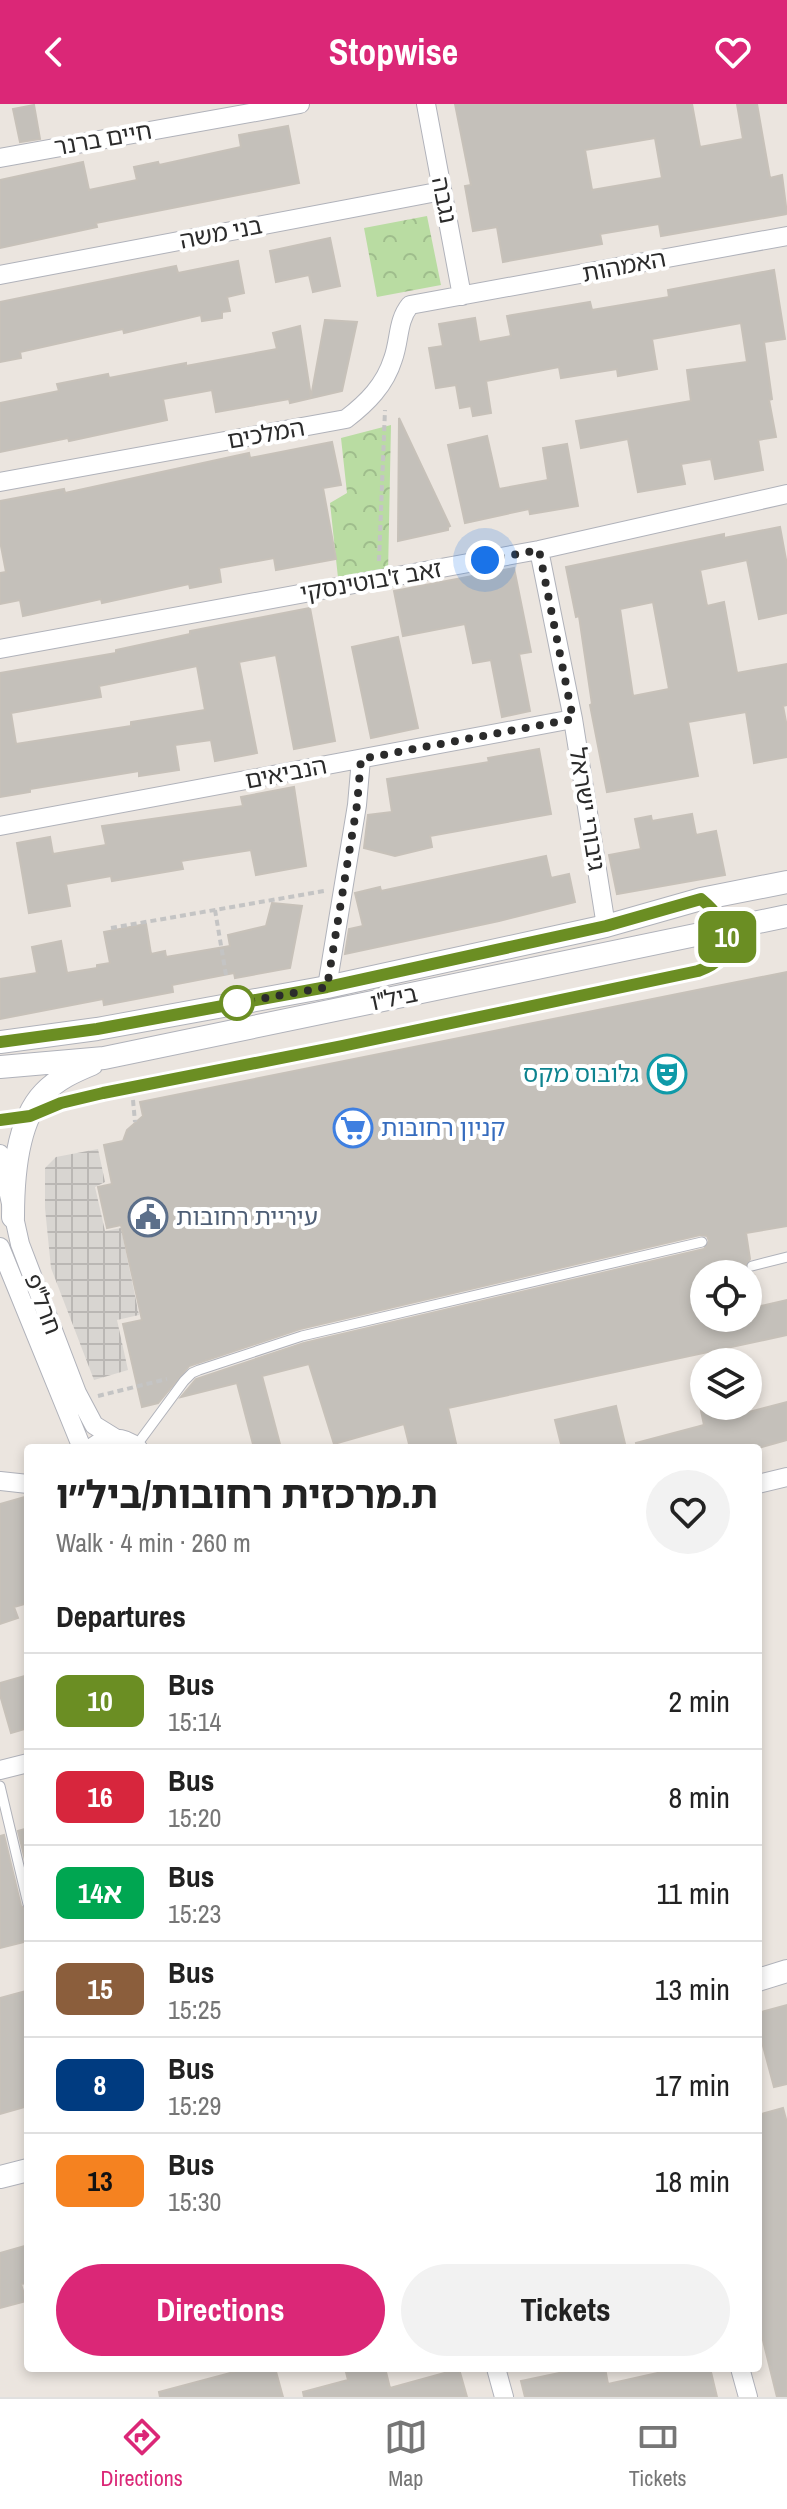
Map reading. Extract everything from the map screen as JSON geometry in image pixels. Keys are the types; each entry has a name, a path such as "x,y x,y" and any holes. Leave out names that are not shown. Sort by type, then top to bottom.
{"street":[{"name":"חיים ברנר","path":"0,158 300,104"},
{"name":"נגבה","path":"426,104 462,296"},
{"name":"בני משה","path":"0,275 442,191"},
{"name":"האמהות","path":"462,296 787,236"},
{"name":"המלכים","path":"0,482 346,419 366,404 387,375 394,358 402,315 410,305 462,296"},
{"name":"זאב ז'בוטינסקי","path":"0,649 539,550 787,494"},
{"name":"גיבורי ישראל","path":"539,550 573,719 606,926"},
{"name":"הנביאים","path":"0,826 573,719"},
{"path":"327,987 357,805 361,759"},
{"name":"ביל\"ו","path":"0,1042 97,1029 327,987 606,926 701,899 787,882"},
{"name":"ביל\"ו","path":"0,1067 104,1058 787,916"},
{"path":"13,1217 17,1157 39,1099 58,1081 104,1058"},
{"name":"חרל\"פ","path":"0,1154 20,1244 80,1400 94,1425 115,1438"},
{"name":"חרל\"פ","path":"1,1254 80,1444"},
{"path":"96,1444 115,1438 132,1444"},
{"path":"762,1483 787,1477"},
{"path":"0,1481 24,1484"},
{"path":"0,1770 24,1764"},
{"path":"762,1979 787,1971"},
{"path":"0,2177 24,2171"},
{"path":"497,2372 504,2397"},
{"path":"741,2372 748,2397"}],"lane":[{"path":"0,1120 30,1116 61,1103 93,1095 698,971 719,960 727,944 726,929 715,910 701,899"},
{"path":"139,1444 193,1373 302,1336 702,1242"},
{"path":"762,1263 787,1257"},
{"path":"0,1786 24,1887"}],"path":[{"path":"379,579 387,375"},
{"path":"111,928 342,888"},
{"path":"215,910 226,975"},
{"path":"135,1122 133,1100 143,1098"},
{"path":"80,1400 193,1373"}],"green space":[{"path":"427,216 441,285 377,297 364,228"},
{"path":"391,425 388,574 339,587 330,503 347,493 341,438"}],"shaded area":[{"path":"98,1149 105,1182 95,1187 105,1231 121,1228 139,1315 117,1320 128,1370 94,1380 51,1268 45,1168 56,1157"}],"building":[{"path":"455,104 692,104 700,147 743,139 737,104 757,104 770,178 782,175 787,214 661,236 659,224 600,234 602,244 503,262 497,227 473,231 465,186 471,185","holes":["655,138 662,178 592,190 585,150"]},
{"path":"34,105 40,139 20,142 13,109"},
{"path":"288,126 299,183 96,223 97,227 0,248 0,180 83,162 89,190 137,180 134,167 158,162 159,165 241,147 239,135"},
{"path":"330,238 340,286 313,292 309,275 276,282 270,251"},
{"path":"238,261 244,293 227,297 230,311 222,312 222,318 202,321 201,315 124,333 123,329 20,352 21,358 0,362 0,302 176,266 178,273"},
{"path":"774,270 785,339 764,342 776,437 758,440 763,470 715,479 711,459 681,464 685,484 638,492 628,439 581,448 576,421 691,401 687,370 747,362 741,323 652,339 657,369 618,376 617,369 561,378 559,367 486,381 491,413 473,416 471,406 460,408 456,385 436,388 429,348 443,346 439,324 475,318 479,342 511,336 507,316 590,302 592,310 669,297 668,290"},
{"path":"325,320 357,322 342,391 290,403 289,399 216,412 212,390 163,399 167,420 0,452 0,403 59,391 57,384 108,374 109,378 277,349 273,333 300,326 311,397"},
{"path":"399,418 450,526 448,530 398,541"},
{"path":"487,436 499,489 548,480 543,448 567,444 578,506 530,514 529,509 465,523 448,445"},
{"path":"332,442 341,485 323,488 336,559 276,570 274,558 219,568 221,582 190,588 189,584 102,603 101,599 23,616 20,600 0,604 0,573 6,572 0,541 0,501 64,489 65,493 249,453 250,458"},
{"path":"780,527 787,565 787,613 759,619 747,560 700,570 707,606 724,602 737,673 787,664 787,705 783,706 787,757 754,763 746,712 688,722 698,776 607,792 590,705 579,616 576,617 566,567 724,534 724,538","holes":["653,602 669,689 633,696 620,609"]},
{"path":"514,568 531,652 519,654 530,711 502,717 491,660 473,663 465,624 403,636 394,591"},
{"path":"310,608 335,741 294,749 276,655 239,662 257,753 215,761 211,740 175,745 179,770 139,776 139,771 0,797 0,673 116,653 116,650 190,634 190,631","holes":["197,666 205,710 131,722 131,726 16,744 11,713 101,697 99,686"]},
{"path":"398,637 418,728 371,738 352,647"},
{"path":"539,749 551,814 430,836 432,847 395,856 364,848 368,815 392,812 387,779 489,762 488,758"},
{"path":"294,787 306,866 256,875 251,850 181,861 183,869 112,881 111,876 66,884 70,906 29,913 17,843 50,837 53,854 106,845 102,826 243,806 241,797"},
{"path":"692,814 696,835 716,831 725,875 617,894 609,855 641,849 635,819 651,816 652,821"},
{"path":"546,856 551,878 569,874 575,902 345,954 349,929 363,926 355,893 380,887 381,891"},
{"path":"272,903 302,906 290,968 235,978 234,973 172,985 173,992 104,1005 103,999 0,1019 0,979 37,973 32,947 61,941 67,973 110,963 104,932 146,924 151,954 165,951 166,957 230,946 228,935 266,926"},
{"path":"787,972 787,1226 746,1233 749,1260 690,1260 690,1332 762,1332 762,1306 787,1300 787,1335 727,1348 690,1348 690,1356 448,1408 456,1444 409,1444 404,1424 334,1444 309,1364 262,1376 280,1444 253,1444 237,1383 181,1397 196,1379 304,1343 704,1249 709,1241 707,1236 700,1235 300,1329 189,1366 158,1403 142,1407 123,1324 142,1320 121,1225 107,1228 98,1187 112,1184 104,1145 123,1141 127,1130 143,1116 140,1102"},
{"path":"787,1402 787,1440 762,1447 762,1444 636,1444 704,1425 703,1420 762,1420 762,1409"},
{"path":"616,1406 625,1444 561,1444 555,1420"},
{"path":"24,1497 24,1604 14,1607 18,1618 0,1624 0,1504"},
{"path":"24,1676 24,1729 11,1733 0,1695 0,1683"},
{"path":"24,1829 24,1856 18,1831"},
{"path":"4,1835 24,1908 24,1942 0,1948 0,1836"},
{"path":"24,1992 24,2107 0,2114 0,1998"},
{"path":"787,2005 787,2084 774,2087 762,2042 762,2012"},
{"path":"783,2108 787,2123 787,2397 777,2397 762,2336 762,2114"},
{"path":"24,2246 24,2284 21,2284 24,2302 0,2308 0,2253"},
{"path":"234,2372 276,2372 283,2397 160,2397 159,2392"},
{"path":"346,2372 386,2372 390,2388 448,2372 460,2372 467,2397 304,2397 303,2392 348,2380"},
{"path":"564,2372 606,2372 608,2384 662,2372 711,2372 717,2397 525,2397 521,2381"}],"bus line":[{"name":"10","path":"0,1042 97,1029 327,987 606,926 701,899 715,910 726,929 727,944 719,960 711,967 698,971 103,1093 61,1103 20,1119 0,1120"}],"place":[{"name":"גלובוס מקס","path":"667,1074"},
{"name":"קניון רחובות","path":"353,1128"},
{"name":"עיריית רחובות","path":"148,1217"}],"route":[{"path":"237,1003 327,987 357,805 361,759 573,719 539,550 485,560"}]}
